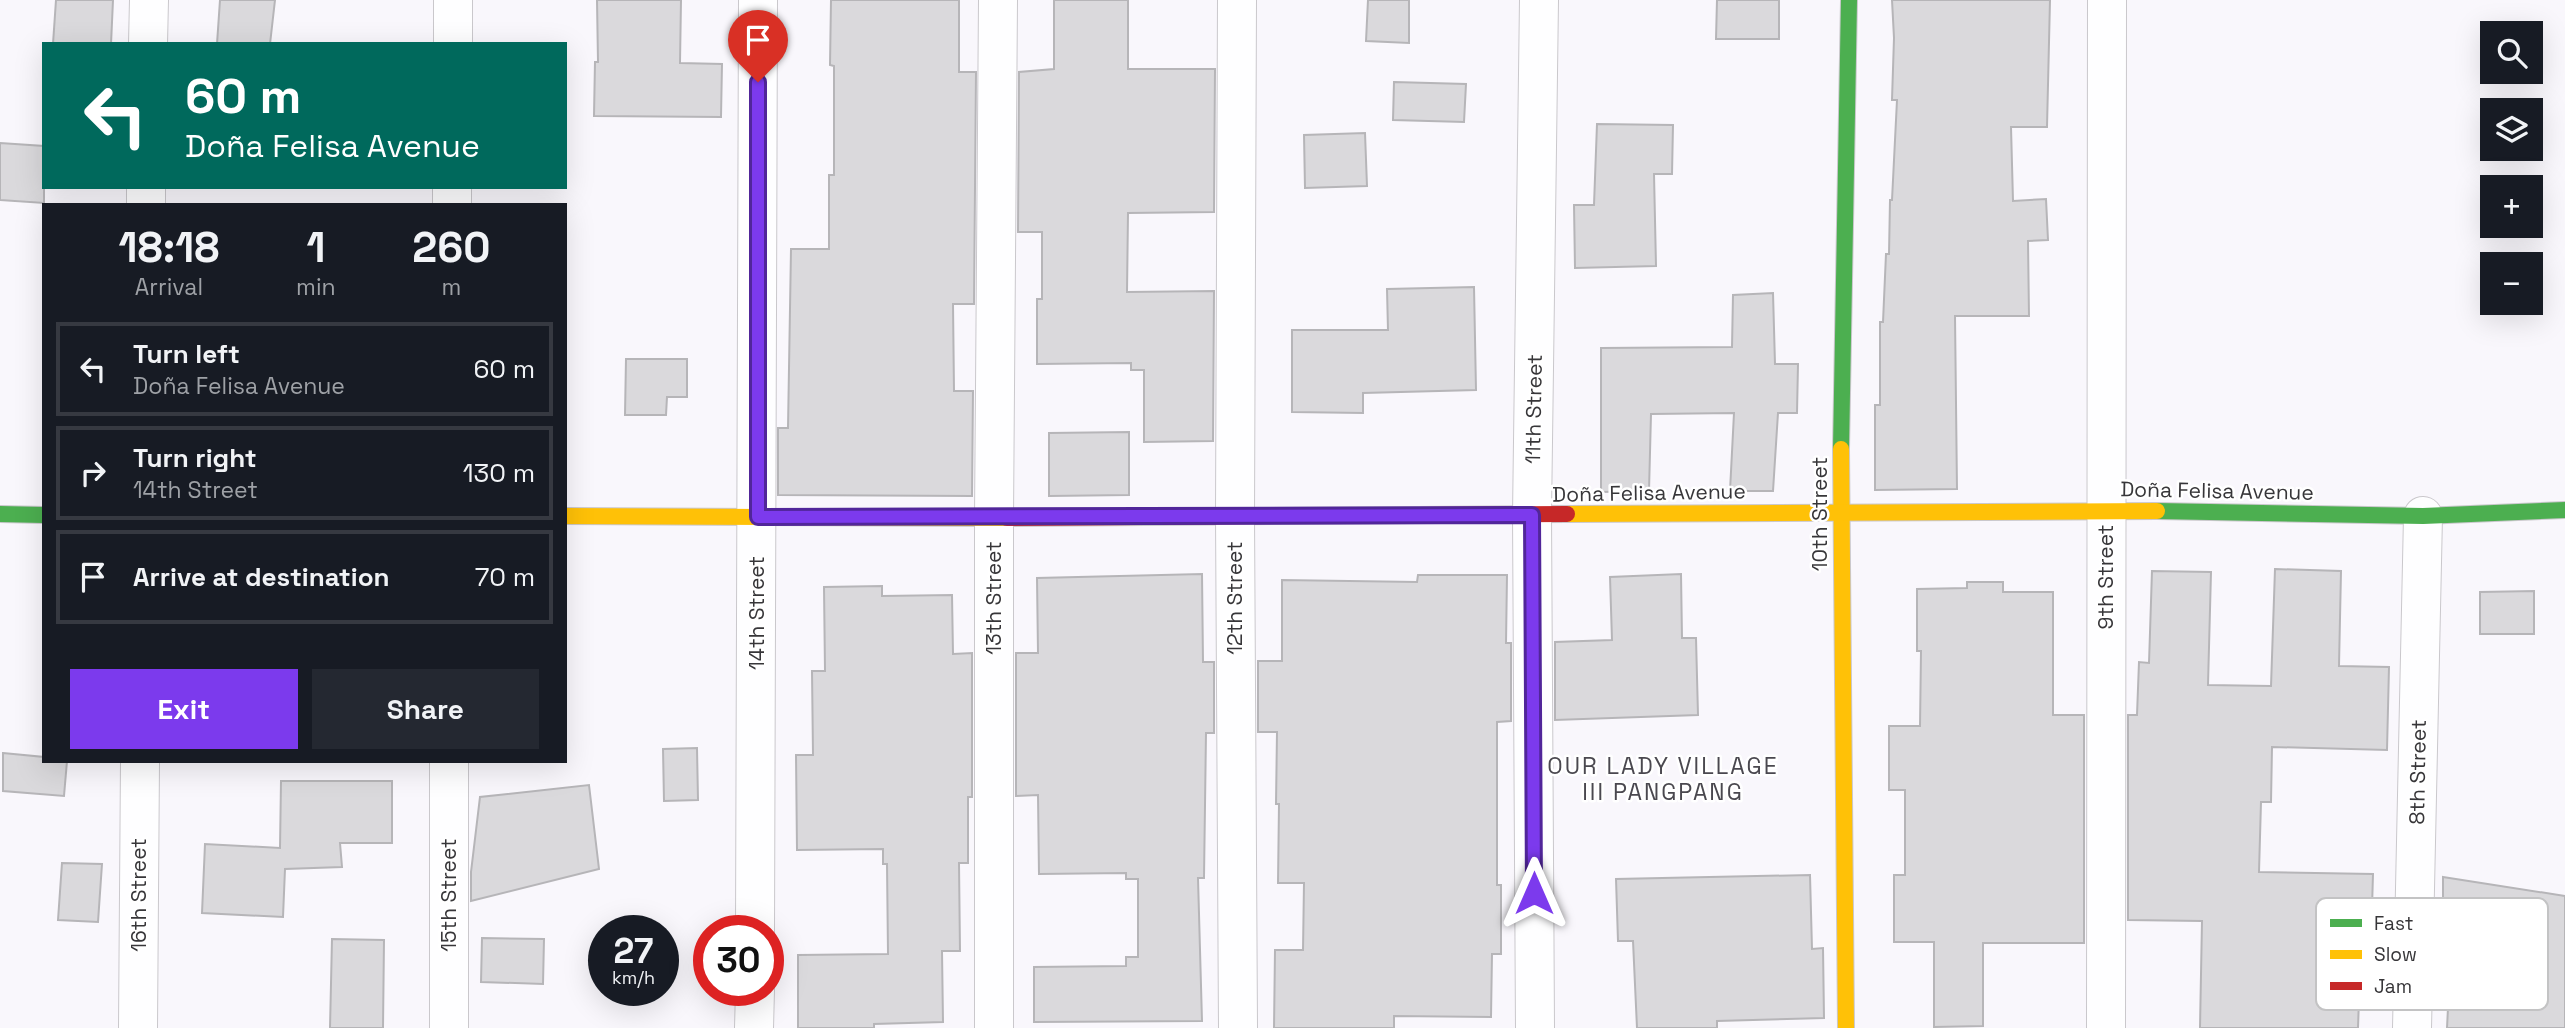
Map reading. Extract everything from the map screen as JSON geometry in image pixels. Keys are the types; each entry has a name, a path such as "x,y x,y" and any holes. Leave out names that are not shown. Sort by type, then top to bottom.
{"street":[{"path":"148,42 149,0"},
{"path":"453,0 453,42"},
{"name":"14th Street","path":"755,915 758,0"},
{"name":"13th Street","path":"994,1028 998,0"},
{"name":"12th Street","path":"1237,0 1234,516 1238,1028"},
{"name":"11th Street","path":"1535,1028 1532,515 1539,0"},
{"name":"10th Street","path":"1846,1028 1840,512 1849,0"},
{"name":"9th Street","path":"2106,1028 2107,0"},
{"name":"Doña Felisa Avenue","path":"567,516 994,518 2106,510 2423,516 2565,510"},
{"path":"0,514 42,515"},
{"name":"8th Street","path":"2415,898 2423,516"},
{"name":"16th Street","path":"138,1028 140,763"},
{"name":"15th Street","path":"449,763 449,1028"},
{"path":"754,1028 755,1006"},
{"name":"8th Street","path":"2412,1010 2412,1028"}],"building":[{"path":"56,0 113,0 111,42 53,42"},
{"path":"220,0 275,0 270,42 217,42"},
{"path":"597,0 681,0 680,63 722,64 721,117 594,116 595,62 598,62"},
{"path":"831,0 959,0 959,72 976,72 974,304 953,304 954,391 973,391 972,496 778,495 778,428 788,428 791,249 829,249 829,175 834,175 834,66 830,65"},
{"path":"1054,0 1128,0 1128,69 1215,69 1214,212 1128,213 1127,292 1214,291 1213,441 1144,442 1144,370 1131,370 1131,363 1037,364 1037,299 1042,299 1042,232 1018,232 1019,72 1054,69"},
{"path":"1368,0 1409,0 1409,43 1366,41"},
{"path":"1717,0 1779,0 1779,39 1716,39"},
{"path":"1892,0 2050,0 2047,127 2011,127 2013,201 2046,199 2048,240 2028,241 2029,316 1955,316 1957,489 1875,490 1875,405 1880,405 1880,322 1883,322 1886,254 1889,254 1897,100 1892,100"},
{"path":"1394,82 1466,84 1464,122 1393,120"},
{"path":"1597,124 1673,125 1672,174 1654,174 1656,266 1575,268 1574,205 1594,205"},
{"path":"1365,133 1367,186 1305,188 1304,135"},
{"path":"0,143 42,146 44,203 0,200"},
{"path":"1474,287 1476,390 1363,393 1363,413 1292,412 1292,330 1388,330 1387,289"},
{"path":"1773,293 1775,364 1798,364 1797,413 1778,413 1773,491 1730,491 1734,413 1651,414 1649,491 1601,492 1601,348 1732,347 1733,295"},
{"path":"626,359 687,359 687,397 667,397 666,415 625,415"},
{"path":"1129,432 1129,495 1049,496 1049,433"},
{"path":"2275,569 2341,571 2339,666 2389,667 2387,750 2272,747 2271,802 2261,802 2259,872 2373,874 2372,898 2316,898 2316,1010 2359,1010 2358,1028 2200,1028 2202,921 2128,920 2128,715 2137,715 2139,662 2149,663 2152,571 2211,572 2208,685 2271,686"},
{"path":"1202,574 1203,662 1214,662 1214,733 1206,733 1204,878 1198,878 1202,1021 1034,1022 1034,967 1126,966 1126,957 1138,957 1138,879 1126,879 1126,873 1039,874 1038,795 1016,796 1016,653 1038,653 1037,578"},
{"path":"1681,574 1682,638 1696,638 1698,715 1555,720 1555,642 1612,640 1610,577"},
{"path":"1418,575 1507,575 1506,643 1511,643 1511,721 1497,722 1497,885 1501,885 1501,954 1492,954 1491,1017 1394,1016 1394,1028 1274,1028 1275,950 1303,950 1304,883 1278,883 1277,732 1258,732 1258,661 1282,661 1282,580 1417,582"},
{"path":"1967,582 2003,582 2003,592 2053,592 2053,715 2084,715 2084,943 1983,943 1983,1026 1934,1027 1934,942 1894,942 1894,875 1905,875 1905,790 1889,790 1889,726 1920,726 1921,651 1917,651 1917,589 1967,588"},
{"path":"882,586 882,596 952,595 953,654 972,653 972,797 968,797 968,863 959,863 960,951 942,951 943,1022 874,1024 874,1028 798,1028 798,955 888,954 887,864 883,864 883,849 797,850 796,755 813,755 812,671 825,671 824,587"},
{"path":"2534,591 2534,634 2480,634 2480,592"},
{"path":"697,748 698,800 664,801 663,749"},
{"path":"3,753 42,757 42,763 67,763 64,796 3,791"},
{"path":"281,781 392,781 392,843 340,843 342,867 285,869 283,917 202,913 205,844 280,848"},
{"path":"589,785 599,869 471,901 471,872 480,797"},
{"path":"62,863 102,864 98,922 58,920"},
{"path":"1810,875 1812,949 1823,948 1824,1018 1717,1021 1717,1028 1637,1028 1633,941 1618,941 1616,879"},
{"path":"2443,877 2565,896 2565,1028 2447,1028 2448,1010 2548,1010 2548,898 2443,898"},
{"path":"482,938 544,939 543,984 481,982"},
{"path":"332,939 384,940 383,1028 330,1028"}],"traffic: fast":[{"path":"1841,449 1849,0"},
{"path":"2157,511 2423,516 2565,510"},
{"path":"0,514 42,515"}],"traffic: slow":[{"path":"1841,449 1846,1028"},
{"path":"1567,514 2157,511"},
{"path":"567,516 1007,518"}],"traffic: jam":[{"path":"1007,518 1567,514"}],"district":[{"name":"OUR LADY VILLAGE III PANGPANG","path":"1663,779"}],"route":[{"path":"758,82 758,517 1532,515 1534,893"}]}
